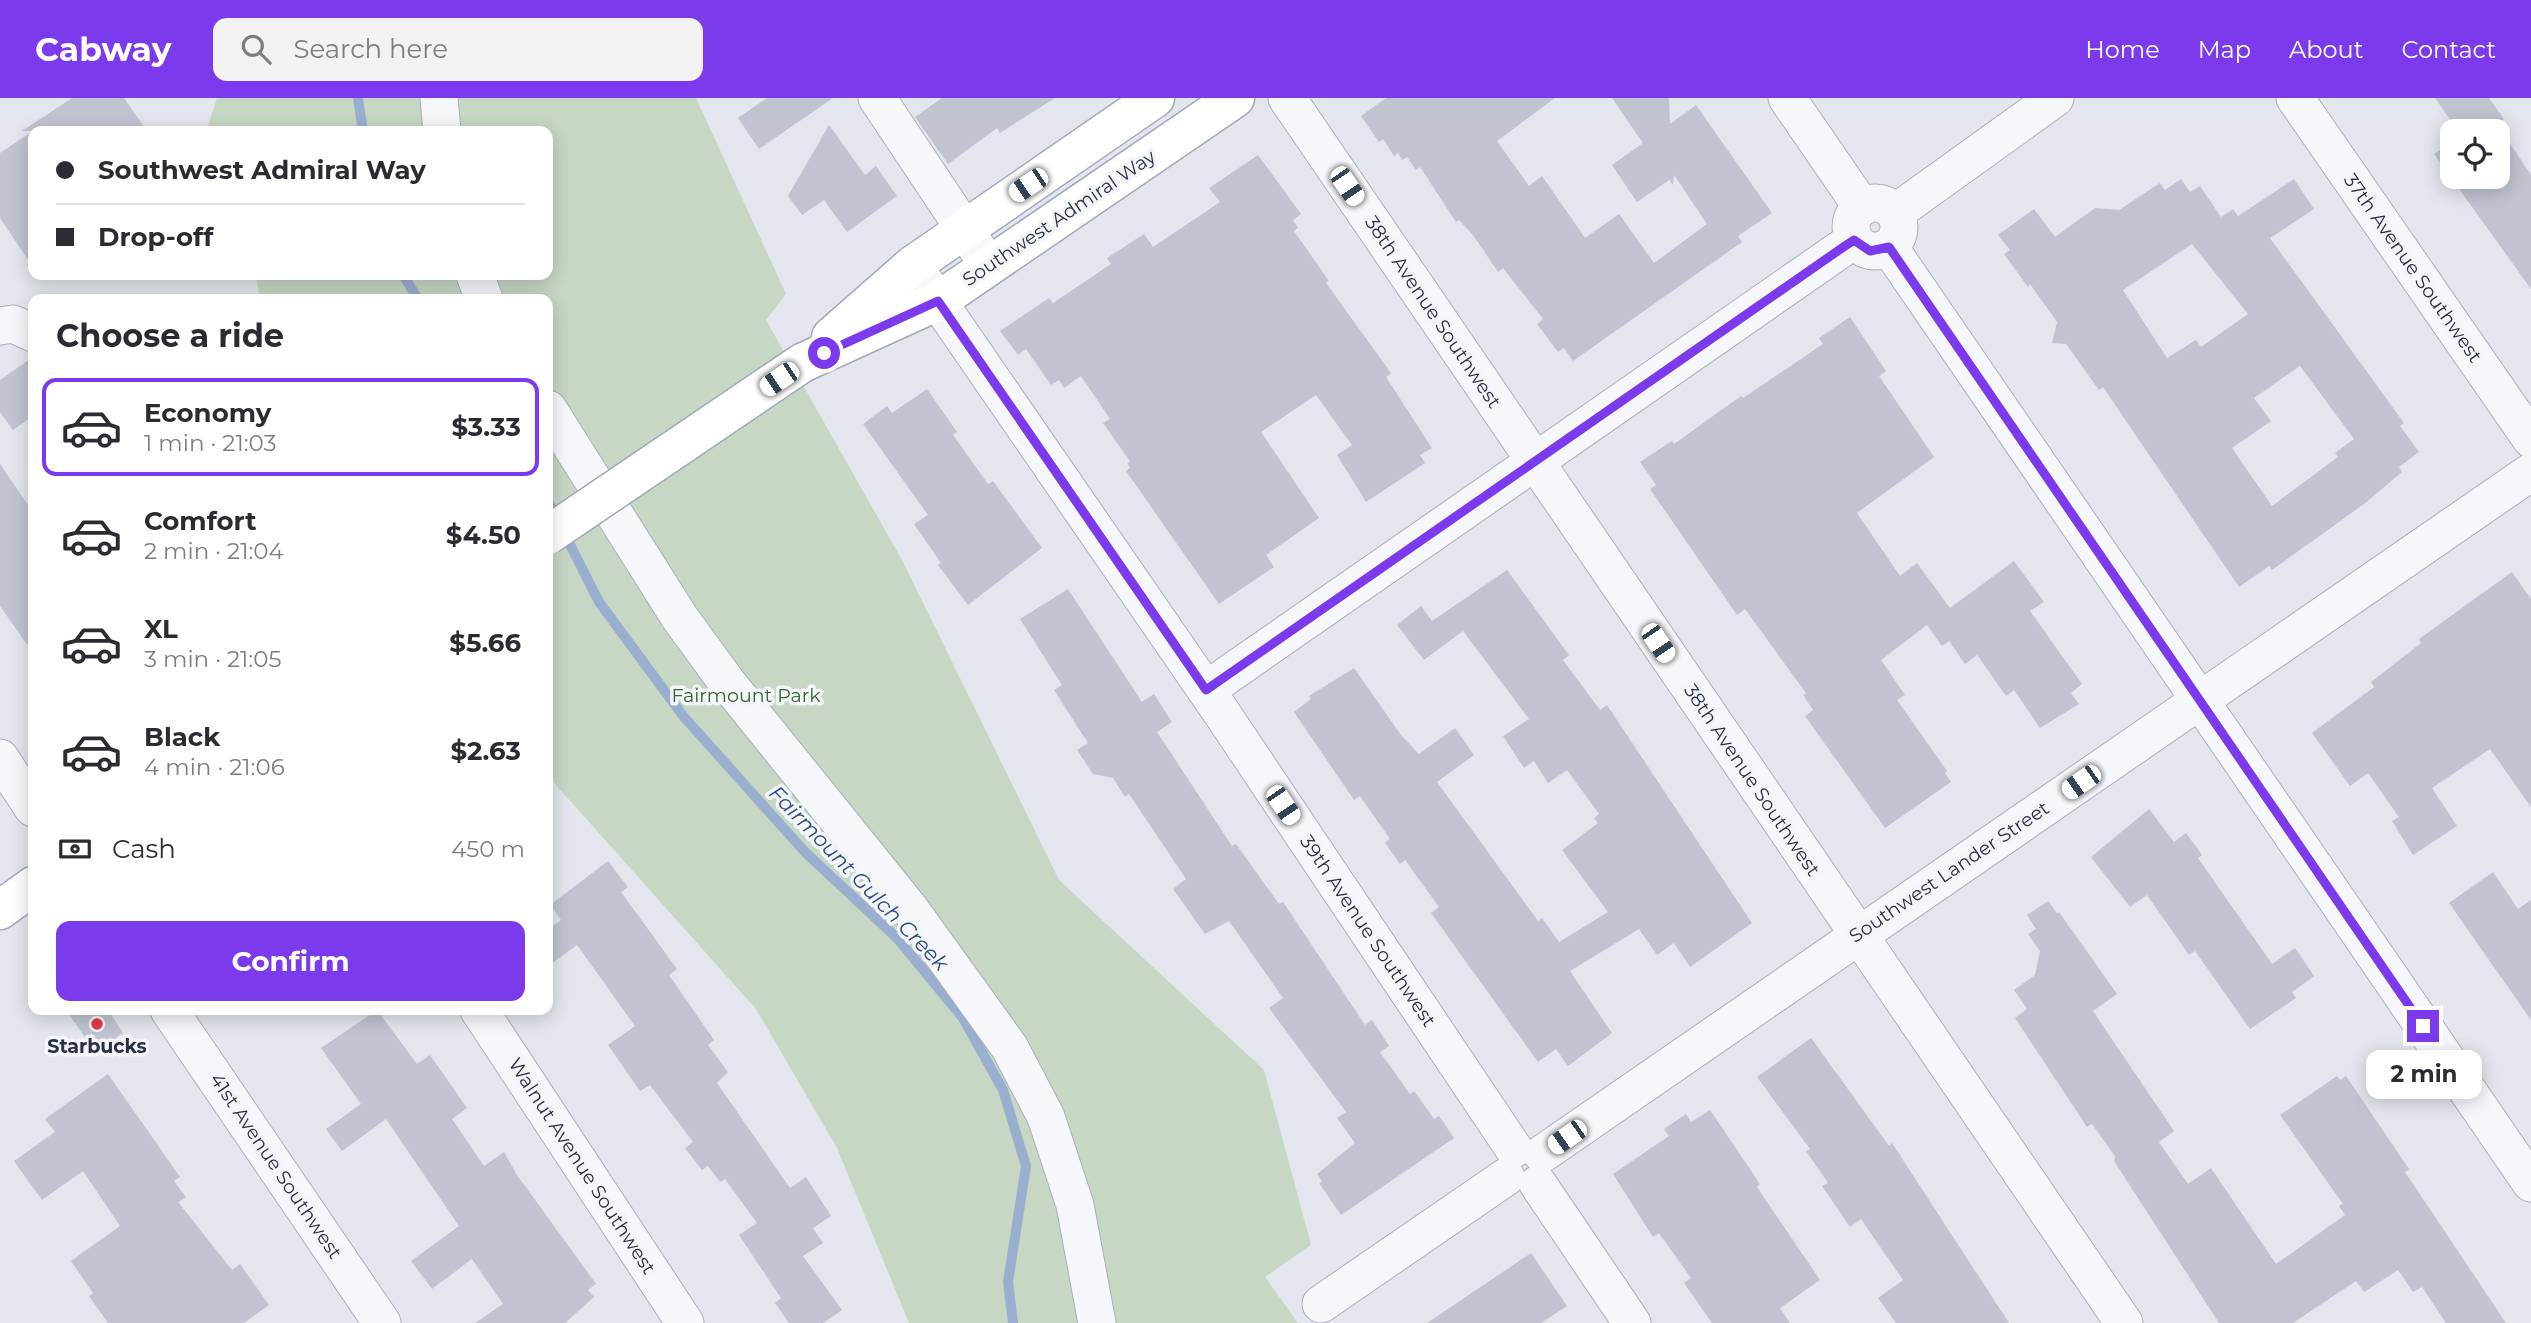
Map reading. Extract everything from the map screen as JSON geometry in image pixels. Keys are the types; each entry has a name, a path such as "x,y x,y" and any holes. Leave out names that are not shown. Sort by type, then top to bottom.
{"main road":[{"name":"Southwest Admiral Way","path":"553,532 802,363 913,265 1155,98"},
{"name":"Southwest Admiral Way","path":"802,363 938,301 1235,98"},
{"path":"0,910 28,890"}],"street":[{"path":"439,98 442,126"},
{"path":"877,98 989,267"},
{"name":"38th Avenue Southwest","path":"1287,98 2124,1323"},
{"path":"1787,98 2531,1183"},
{"path":"1206,690 1534,460 1875,227 2055,98"},
{"name":"37th Avenue Southwest","path":"2295,98 2531,439"},
{"name":"39th Avenue Southwest","path":"913,265 1206,690 1632,1323"},
{"path":"553,417 680,618 726,681 910,909 1010,1048 1046,1117 1074,1205 1097,1323"},
{"name":"Southwest Lander Street","path":"1321,1304 2531,472"},
{"path":"0,758 28,800"},
{"name":"41st Avenue Southwest","path":"172,1015 382,1323"},
{"name":"Walnut Avenue Southwest","path":"482,1015 685,1323"}],"green space":[{"name":"Fairmount Park","path":"217,98 696,98 786,294 766,320 902,560 1059,880 1264,1070 1311,1245 1265,1277 1298,1323 909,1323 837,1148 756,1009 553,782 553,294 259,294 257,280 553,280 553,126 208,126"}],"building":[{"path":"72,98 124,98 144,126 30,126"},
{"path":"767,98 833,98 759,149 738,118"},
{"path":"942,98 1055,98 1000,133 997,128 948,164 915,117"},
{"path":"1386,98 1555,98 1497,141 1529,186 1542,176 1585,238 1619,214 1654,263 1707,224 1674,175 1673,185 1669,180 1637,202 1612,165 1643,143 1612,98 1669,98 1670,124 1696,105 1772,213 1738,236 1742,242 1573,361 1564,348 1558,352 1537,324 1543,319 1503,268 1498,272 1473,235 1459,220 1456,222 1420,167 1416,170 1407,157 1402,160 1398,153 1394,156 1383,139 1379,142 1361,116"},
{"path":"2435,98 2489,98 2504,119 2450,119"},
{"path":"829,125 865,175 876,166 897,196 847,232 824,200 802,215 788,196"},
{"path":"28,134 28,260 0,218 0,153"},
{"path":"2510,144 2531,175 2531,289 2459,189 2510,189"},
{"path":"2440,150 2440,162 2434,154"},
{"path":"1258,155 1301,214 1293,220 1298,228 1294,231 1329,281 1326,283 1391,373 1386,377 1432,448 1420,455 1425,463 1366,502 1337,455 1352,445 1316,395 1261,432 1319,518 1266,555 1274,567 1219,604 1126,471 1130,468 1127,463 1130,461 1103,423 1110,419 1081,376 1064,388 1059,380 1051,385 1026,349 1018,355 1000,331 1049,298 1053,303 1111,264 1107,258 1144,234 1153,247 1220,202 1209,188"},
{"path":"2181,179 2190,192 2200,186 2221,217 2233,209 2238,216 2294,179 2314,209 2270,238 2404,423 2400,426 2419,452 2399,467 2402,472 2364,504 2272,570 2269,566 2239,587 2103,387 2099,390 2066,344 2052,343 2057,322 2004,254 2010,250 1998,235 2034,209 2055,237 2095,208 2119,210 2160,183 2165,190","holes":["2192,244 2248,314 2201,347 2196,340 2167,358 2123,290","2300,366 2354,439 2335,453 2338,457 2272,506 2232,448 2271,421 2254,398"]},
{"path":"1850,317 1886,371 1879,376 1934,457 1857,513 1900,576 1917,563 1950,608 2014,561 2044,602 2030,611 2082,684 2071,693 2079,704 2040,728 2014,690 2006,696 1977,655 1965,664 1949,641 1942,646 1927,625 1881,660 1905,695 1897,700 1947,771 1945,773 1951,782 1885,828 1805,716 1813,710 1803,695 1806,693 1745,609 1737,615 1650,489 1656,485 1640,462 1672,441 1674,444 1741,396 1743,398 1823,344 1819,338"},
{"path":"28,360 28,420 13,430 0,412 0,380"},
{"path":"927,389 957,432 953,435 988,484 993,481 1042,548 968,605 938,565 941,563 914,524 928,515 863,424 887,406 892,413"},
{"path":"0,464 28,505 28,646 0,606"},
{"path":"1507,570 1569,655 1563,660 1600,710 1607,705 1752,923 1690,967 1674,943 1657,955 1639,929 1570,971 1612,1033 1568,1066 1556,1049 1538,1062 1431,913 1439,907 1405,860 1400,864 1385,843 1390,839 1360,796 1354,800 1294,712 1311,699 1309,696 1354,668 1401,735 1419,754 1455,728 1474,755 1437,782 1538,921 1542,918 1559,942 1608,912 1562,850 1598,823 1594,818 1599,814 1567,770 1548,783 1534,761 1524,768 1503,736 1529,719 1463,631 1424,660 1397,625 1421,606 1432,621"},
{"path":"2512,572 2531,599 2531,807 2490,749 2432,788 2457,826 2413,855 2392,821 2399,817 2368,773 2350,786 2312,733 2374,687 2371,682 2421,643 2419,639"},
{"path":"1068,589 1142,702 1154,694 1172,722 1157,732 1232,846 1236,844 1279,904 1283,902 1365,1025 1372,1020 1389,1046 1380,1052 1410,1094 1414,1091 1434,1119 1439,1116 1454,1138 1341,1215 1319,1183 1322,1181 1317,1174 1355,1143 1337,1118 1346,1112 1269,1008 1283,998 1229,921 1205,934 1173,889 1186,879 1129,794 1125,797 1113,778 1093,774 1077,750 1088,743 1054,690 1062,685 1020,619"},
{"path":"2149,809 2174,842 2186,833 2202,855 2198,858 2272,964 2295,948 2314,976 2292,992 2296,998 2250,1029 2195,951 2189,955 2147,895 2130,907 2091,857"},
{"path":"608,861 628,887 621,892 677,969 669,975 714,1040 708,1045 728,1072 717,1083 790,1188 806,1177 831,1216 813,1228 823,1243 803,1256 842,1310 823,1323 789,1323 775,1303 781,1298 739,1235 757,1223 725,1179 720,1182 708,1166 702,1170 685,1148 693,1142 650,1085 640,1091 608,1045 635,1026 577,945 553,962 553,926 561,920 553,909 553,903"},
{"path":"2493,872 2518,909 2531,900 2531,1020 2449,903"},
{"path":"2048,901 2057,913 2059,912 2117,994 2093,1011 2174,1131 2159,1142 2188,1184 2211,1168 2276,1264 2345,1215 2339,1206 2343,1204 2280,1115 2337,1076 2340,1080 2346,1076 2409,1169 2405,1172 2506,1323 2446,1323 2422,1287 2413,1292 2398,1270 2364,1292 2356,1281 2293,1323 2219,1323 2114,1161 2115,1156 2092,1124 2087,1127 2015,1018 2027,1009 2014,990 2035,975 2040,951 2028,934 2036,929 2027,915"},
{"name":"Starbucks","path":"69,1015 111,1015 123,1033 95,1052"},
{"path":"370,1015 381,1015 417,1064 430,1055 467,1108 452,1119 484,1166 504,1152 517,1175 596,1284 588,1290 594,1297 565,1323 475,1323 503,1304 472,1259 432,1289 411,1261 459,1226 386,1119 342,1151 326,1129 361,1104 321,1048"},
{"path":"1811,1038 1889,1146 1892,1143 2009,1323 1896,1323 1878,1298 1903,1280 1861,1219 1850,1227 1822,1186 1828,1183 1806,1151 1810,1149 1757,1077"},
{"path":"108,1074 180,1177 174,1181 186,1197 178,1202 232,1270 240,1264 269,1305 244,1323 108,1323 89,1296 93,1293 71,1261 120,1226 83,1171 42,1200 14,1161 55,1132 45,1119"},
{"path":"1710,1110 1760,1184 1757,1187 1820,1280 1780,1308 1790,1323 1712,1323 1684,1283 1691,1278 1659,1233 1653,1237 1613,1174 1669,1136 1664,1129 1686,1114 1691,1122"},
{"path":"1531,1253 1567,1306 1541,1323 1427,1323"}],"waterway":[{"name":"Fairmount Gulch Creek","path":"358,98 362,126"},
{"name":"Fairmount Gulch Creek","path":"406,280 415,294"},
{"name":"Fairmount Gulch Creek","path":"553,511 599,602 684,717 805,852 897,938 963,1018 1003,1090 1026,1166 1008,1282 1013,1323"}],"place":[{"name":"Starbucks","path":"97,1024"}],"route":[{"path":"824,353 938,301 1206,690 1854,240 1863,249 1870,251 1885,250 1889,247 2423,1026"}]}
